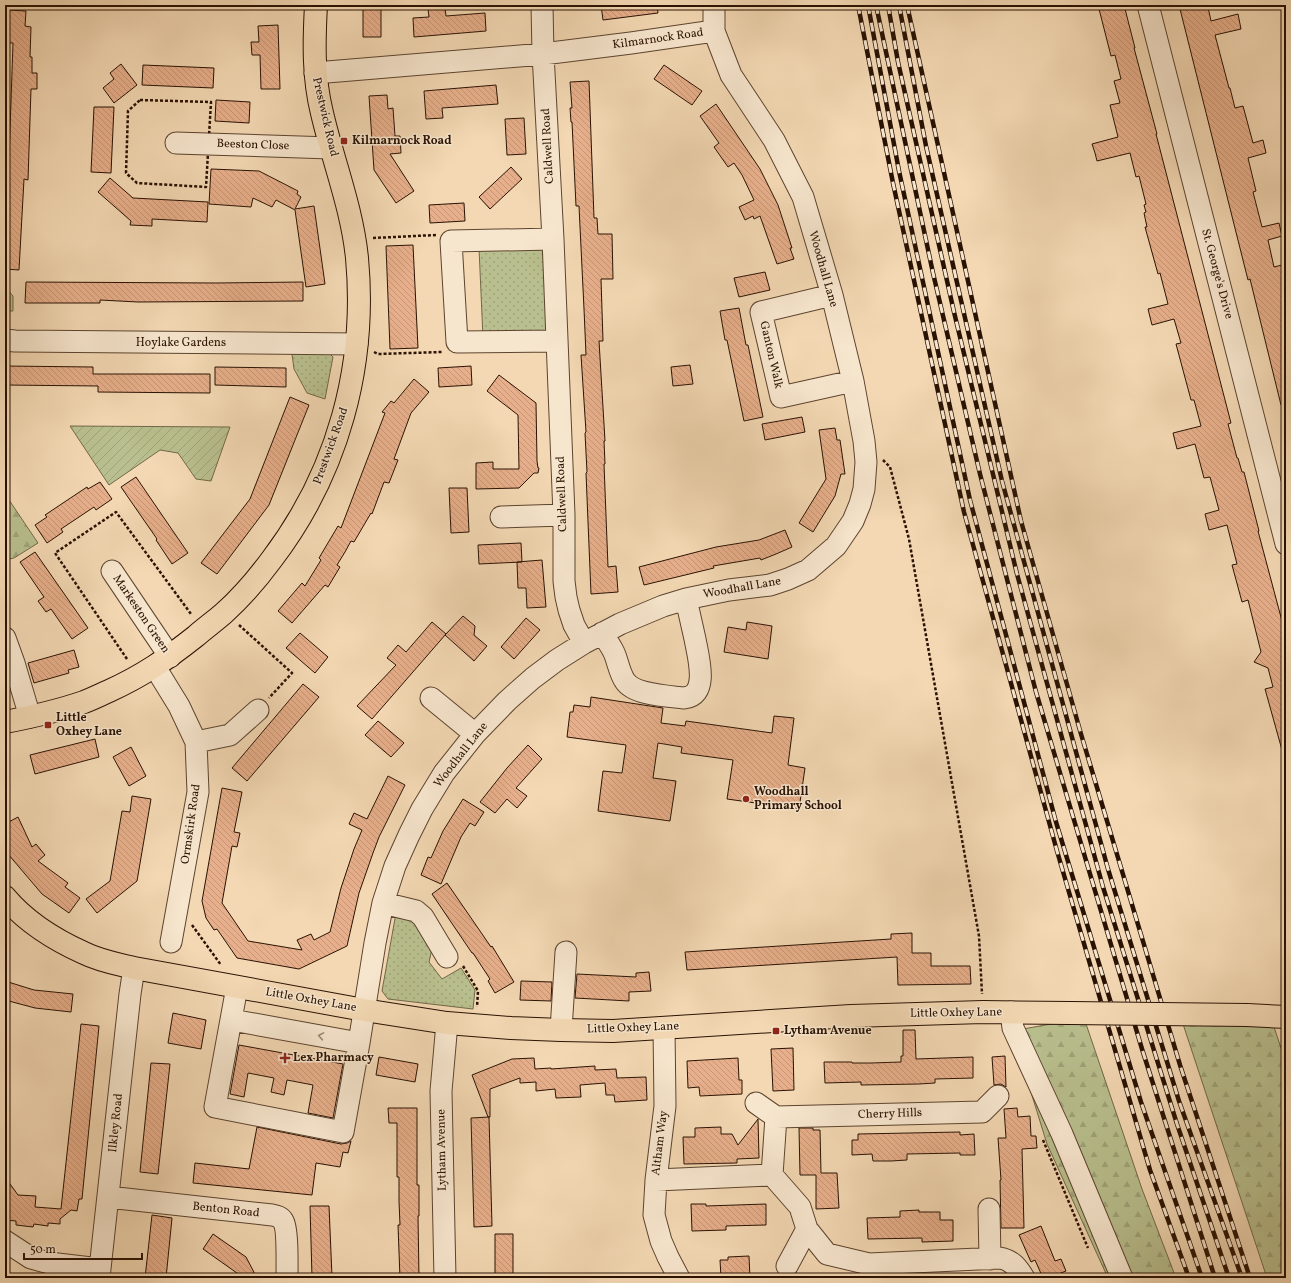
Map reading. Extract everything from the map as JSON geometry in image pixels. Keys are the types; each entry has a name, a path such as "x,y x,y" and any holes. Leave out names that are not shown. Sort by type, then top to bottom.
{"main road":[{"name":"Prestwick Road","path":"5,722 30,717 85,702 128,682 162,662 225,612 257,579 283,544 315,489 327,464 347,404 353,374 357,344 358,277 354,239 347,205 321,111 315,73 314,39 316,5"},
{"name":"Little Oxhey Lane","path":"5,898 28,919 52,937 85,954 109,962 134,968 364,1010 447,1023 512,1028 613,1031 852,1016 983,1012 1247,1015 1286,1017"}],"street":[{"name":"Caldwell Road","path":"542,5 564,515 564,581 566,597 574,625 584,643"},
{"name":"Woodhall Lane","path":"232,1020 215,1107 343,1132 375,943 383,903 395,866 422,809 444,773 475,734 506,701 533,678 584,643 644,614 686,599 729,590 770,584 788,579 808,570 821,560 836,546 846,534 853,522 864,489 866,462 864,441 853,381 832,295 803,197 774,140 731,75 714,31 714,5"},
{"name":"St. George's Drive","path":"1148,5 1286,544"},
{"name":"Kilmarnock Road","path":"315,73 543,54 714,31"},
{"name":"Beeston Close","path":"176,143 331,148"},
{"path":"553,239 451,241 457,342 557,341"},
{"name":"Ganton Walk","path":"832,295 761,312 781,397 853,381"},
{"name":"Hoylake Gardens","path":"5,340 357,344"},
{"path":"501,517 564,515"},
{"name":"Markeston Green","path":"112,571 162,662"},
{"path":"602,633 614,653 625,681 630,687 646,692 690,698 698,690 701,670 686,599"},
{"path":"5,638 30,717"},
{"name":"Ormskirk Road","path":"162,662 179,706 196,742 198,792 171,942"},
{"path":"431,698 475,734"},
{"path":"196,742 230,735 258,710"},
{"path":"383,903 416,911 423,917 447,957"},
{"path":"561,1030 566,952"},
{"name":"Ilkley Road","path":"100,1274 134,968"},
{"path":"228,985 232,1020 359,1043"},
{"path":"1011,1012 1013,1028 1062,1134 1122,1278"},
{"name":"Lytham Avenue","path":"445,1278 441,1091 447,1023"},
{"name":"Altham Way","path":"664,1028 665,1106 656,1180 654,1215 661,1241 679,1278"},
{"name":"Cherry Hills","path":"776,1118 982,1112 998,1096"},
{"path":"756,1103 776,1118 772,1175 800,1207 807,1229 827,1254 869,1264 995,1258 1005,1259 1015,1264 1024,1278"},
{"path":"656,1180 772,1175"},
{"name":"Benton Road","path":"108,1197 280,1217 286,1228 287,1278"},
{"path":"989,1210 995,1258"},
{"path":"787,1266 807,1229"},
{"path":"5,1241 31,1258 100,1274"}],"path":[{"path":"354,239 444,234 451,241"},
{"path":"357,344 378,354 450,351 457,342"},
{"path":"864,441 890,467 909,539 978,936 983,1012"},
{"path":"225,612 292,673 258,710"},
{"path":"176,914 185,916 222,966 228,985"},
{"path":"447,957 462,966 478,991 476,1013"}],"green space":[{"path":"543,247 548,337 483,338 479,248"},
{"path":"5,287 13,296 13,311 5,311"},
{"path":"329,353 333,357 325,399 307,393 294,369 292,354"},
{"path":"70,426 230,427 211,481 196,479 178,453 160,450 109,485"},
{"path":"5,494 38,543 14,558 5,560"},
{"path":"396,913 411,915 432,949 429,962 442,979 461,968 475,990 473,1009 388,999 382,991"},
{"path":"1084,1018 1142,1189 1176,1278 1108,1278 1047,1144 1012,1031"},
{"path":"1183,1024 1274,1027 1286,1063 1286,1278 1267,1278"}],"building":[{"path":"363,5 381,5 381,37 363,37"},
{"path":"601,5 657,5 658,13 603,20"},
{"path":"1098,5 1124,5 1231,423 1228,424 1237,458 1242,472 1244,472 1286,636 1286,750 1282,750 1265,689 1273,687 1268,668 1254,662 1261,652 1248,600 1242,602 1232,565 1237,564 1227,525 1209,530 1205,514 1219,510 1210,477 1204,478 1195,444 1177,449 1173,433 1201,426 1194,400 1191,400 1176,344 1181,343 1174,319 1152,325 1148,309 1168,304 1160,273 1158,274 1145,227 1147,227 1144,213 1146,212 1144,205 1146,204 1139,176 1136,177 1130,153 1097,161 1092,144 1118,137 1110,105 1120,103 1114,81 1121,79 1115,55 1111,56"},
{"path":"1179,5 1202,5 1202,8 1208,7 1211,21 1238,14 1241,29 1215,35 1235,108 1243,106 1253,143 1263,140 1266,153 1248,158 1256,191 1253,192 1262,227 1279,223 1282,236 1268,240 1274,267 1286,264 1286,278 1282,279 1286,295 1286,404 1281,405"},
{"path":"445,8 446,16 485,13 486,31 414,37 413,18 429,17 428,9"},
{"path":"7,10 26,11 25,26 31,27 30,57 32,57 32,73 37,73 37,89 31,89 28,180 24,179 19,270 5,269 5,187 8,188 13,43 6,43"},
{"path":"278,25 280,89 261,89 260,55 252,55 251,42 259,42 258,26"},
{"path":"121,64 137,85 114,103 103,88 114,79 110,73"},
{"path":"143,65 214,68 213,88 142,85"},
{"path":"664,65 702,91 692,105 654,79"},
{"path":"589,81 594,218 597,218 598,234 612,234 613,279 601,279 603,341 599,341 605,441 604,464 608,567 616,566 618,592 591,594 586,473 586,432 581,355 586,355 579,206 576,206 570,108 572,108 570,82"},
{"path":"496,85 498,104 442,108 443,118 426,119 424,91"},
{"path":"387,95 388,109 393,108 395,136 400,136 401,153 390,154 414,191 396,203 374,170 369,96"},
{"path":"216,100 250,102 249,123 215,121"},
{"path":"716,104 760,169 778,205 792,248 790,248 794,259 777,264 760,216 754,219 753,216 745,220 739,207 754,200 742,175 734,163 728,167 714,147 719,143 700,116"},
{"path":"94,107 114,107 111,173 91,172"},
{"path":"524,118 526,154 507,155 505,119"},
{"path":"511,167 522,179 490,209 479,197"},
{"path":"211,169 259,171 298,191 297,194 301,197 295,209 314,206 325,284 306,287 295,210 276,200 272,207 253,198 251,207 209,204"},
{"path":"110,178 133,198 208,202 207,222 152,219 152,226 130,225 131,221 98,192"},
{"path":"464,203 465,221 430,223 429,205"},
{"path":"413,245 418,348 390,349 386,246"},
{"path":"765,272 770,290 739,297 734,278"},
{"path":"26,282 303,282 303,301 138,302 100,300 100,303 25,303"},
{"path":"739,308 763,417 744,421 727,340 725,340 720,311"},
{"path":"690,365 693,384 673,386 671,367"},
{"path":"5,366 93,367 93,374 210,374 210,393 98,392 98,386 5,385"},
{"path":"471,366 472,385 439,387 438,368"},
{"path":"215,367 286,368 286,387 215,385"},
{"path":"499,375 536,403 538,473 534,473 519,488 476,489 476,463 493,462 493,469 519,469 518,415 487,391"},
{"path":"414,379 429,392 411,413 394,459 398,460 389,483 384,482 372,514 371,513 354,542 351,541 337,565 340,567 328,587 325,585 292,623 278,611 302,583 305,586 321,560 319,558 338,526 341,528 385,413 382,412 391,401 394,403"},
{"path":"290,397 309,405 269,505 217,574 201,563 250,499"},
{"path":"802,417 805,432 765,440 762,424"},
{"path":"835,428 837,440 840,440 845,474 841,474 835,496 813,532 799,523 826,479 819,430"},
{"path":"136,477 188,553 172,564 156,540 157,539 121,487"},
{"path":"100,482 112,499 96,510 94,507 61,529 63,532 47,543 35,525 47,517 45,515 87,487 88,489"},
{"path":"449,488 467,488 469,532 451,533"},
{"path":"785,530 792,547 761,560 760,558 713,566 714,568 644,585 639,567 716,547 759,540"},
{"path":"521,543 522,562 479,564 478,545"},
{"path":"35,552 88,628 72,639 51,609 46,612 38,601 44,597 20,562"},
{"path":"542,560 546,607 527,608 526,588 518,588 517,562"},
{"path":"463,616 475,626 474,635 487,646 474,661 445,635"},
{"path":"526,618 540,630 514,659 501,647"},
{"path":"432,622 446,634 372,719 357,706 396,665 387,658 398,645 406,652"},
{"path":"747,622 772,626 768,659 724,652 728,627 746,630"},
{"path":"300,633 328,657 315,673 286,648"},
{"path":"74,650 79,667 68,670 69,673 34,683 28,663"},
{"path":"303,684 319,697 247,781 232,768"},
{"path":"591,697 663,708 661,723 685,726 686,721 772,733 774,716 794,718 788,765 805,768 799,809 727,799 733,760 681,753 682,747 658,743 653,778 676,781 670,821 598,811 603,771 622,773 626,745 567,737 570,712 573,712 574,705 590,707"},
{"path":"378,721 404,743 391,757 365,735"},
{"path":"95,739 99,757 35,774 30,755"},
{"path":"528,745 542,759 516,788 527,796 517,808 507,799 495,813 480,802 507,768"},
{"path":"131,747 146,776 129,786 113,757"},
{"path":"388,776 405,785 379,837 373,853 359,893 347,946 299,969 237,958 217,929 214,930 206,918 202,901 222,788 242,792 234,832 240,833 237,847 232,846 222,903 248,941 302,950 297,940 311,934 314,940 330,932 341,888 362,830 349,824 354,813 367,819"},
{"path":"132,796 151,799 137,881 97,913 86,899 110,881 122,811 130,812"},
{"path":"463,799 484,812 475,826 470,823 461,837 441,884 421,875 428,857 431,858 443,831"},
{"path":"18,817 32,847 36,844 45,855 38,861 68,883 65,887 80,898 69,913 42,894 8,854 5,847 5,824"},
{"path":"447,883 491,947 492,946 514,982 495,993 488,981 490,979 432,894"},
{"path":"912,933 912,953 931,953 931,966 970,966 971,984 898,985 897,957 687,970 685,952 891,939 891,934"},
{"path":"649,972 651,991 629,992 629,1001 575,998 577,974 636,977 636,973"},
{"path":"5,981 34,990 73,994 71,1012 35,1008 5,1000"},
{"path":"521,981 552,982 551,1001 520,1000"},
{"path":"173,1013 206,1020 201,1049 168,1043"},
{"path":"81,1024 99,1026 82,1199 79,1199 77,1211 71,1210 60,1219 60,1224 48,1223 48,1226 34,1224 33,1227 16,1225 16,1221 5,1220 5,1177 18,1195 36,1196 35,1207 61,1209"},
{"path":"903,1030 915,1030 916,1059 973,1057 973,1078 935,1079 935,1083 919,1084 861,1085 861,1082 825,1083 824,1062 901,1062 901,1056 903,1056"},
{"path":"239,1045 343,1064 333,1118 308,1113 313,1085 287,1080 284,1095 271,1092 274,1078 248,1073 244,1097 230,1094"},
{"path":"793,1048 794,1090 773,1091 771,1049"},
{"path":"1005,1056 1006,1087 1001,1084 994,1085 992,1057"},
{"path":"379,1057 418,1064 415,1082 376,1075"},
{"path":"534,1058 535,1069 595,1066 595,1070 616,1069 617,1078 646,1077 647,1100 615,1102 614,1095 606,1095 605,1083 580,1085 581,1097 556,1098 555,1089 536,1091 536,1082 520,1083 520,1078 490,1089 490,1117 488,1117 472,1075 512,1059"},
{"path":"738,1058 739,1080 742,1080 742,1094 700,1096 699,1087 688,1088 687,1061"},
{"path":"151,1063 170,1064 158,1174 140,1172"},
{"path":"388,1108 417,1108 419,1278 400,1278 397,1123 389,1123"},
{"path":"1017,1108 1018,1117 1030,1116 1031,1136 1036,1136 1037,1148 1022,1149 1024,1228 1001,1228 1001,1180 998,1138 1006,1138 1004,1109"},
{"path":"489,1117 492,1226 474,1227 471,1118"},
{"path":"758,1119 759,1158 737,1159 737,1163 684,1164 683,1137 695,1137 695,1128 721,1127 721,1134 732,1134 738,1145"},
{"path":"257,1127 341,1144 351,1141 348,1153 343,1152 340,1167 316,1163 312,1195 193,1183 195,1163 249,1169"},
{"path":"799,1128 813,1128 813,1130 820,1130 821,1173 837,1173 839,1208 816,1209 816,1175 800,1175"},
{"path":"960,1132 960,1135 974,1134 975,1155 960,1155 960,1153 907,1154 907,1160 873,1161 872,1154 852,1155 852,1140 858,1140 858,1134"},
{"path":"691,1204 706,1204 706,1206 766,1204 766,1225 726,1226 726,1230 692,1231"},
{"path":"310,1206 329,1206 332,1277 312,1277"},
{"path":"919,1210 919,1212 940,1212 940,1220 953,1220 953,1241 922,1242 922,1238 868,1239 867,1218 900,1217 900,1211"},
{"path":"152,1215 172,1218 166,1278 145,1278"},
{"path":"1041,1226 1055,1261 1061,1259 1066,1271 1048,1278 1043,1278 1035,1260 1031,1262 1019,1235"},
{"path":"213,1234 246,1257 257,1278 244,1278 203,1249"},
{"path":"495,1234 513,1234 513,1278 495,1278"},
{"path":"749,1256 750,1278 721,1277 720,1260 728,1260 728,1257"}],"railway":[{"path":"858,5 893,183 964,512 1057,851 1150,1170 1189,1278"},
{"path":"868,5 899,171 970,500 1056,822 1141,1102 1202,1278"},
{"path":"876,5 933,273 980,474 1036,692 1142,1049 1215,1278"},
{"path":"888,5 898,62 954,312 1017,574 1103,887 1177,1124 1229,1278"},
{"path":"899,5 926,146 1002,481 1108,869 1179,1101 1242,1278"},
{"path":"907,5 1021,521 1081,734 1180,1065 1250,1278"}],"place":[{"name":"Kilmarnock Road","path":"344,141"},
{"name":"Little Oxhey Lane","path":"48,725"},
{"name":"Woodhall Primary School","path":"746,799"},
{"name":"Lytham Avenue","path":"776,1031"},
{"name":"Lex Pharmacy","path":"285,1058"}]}
